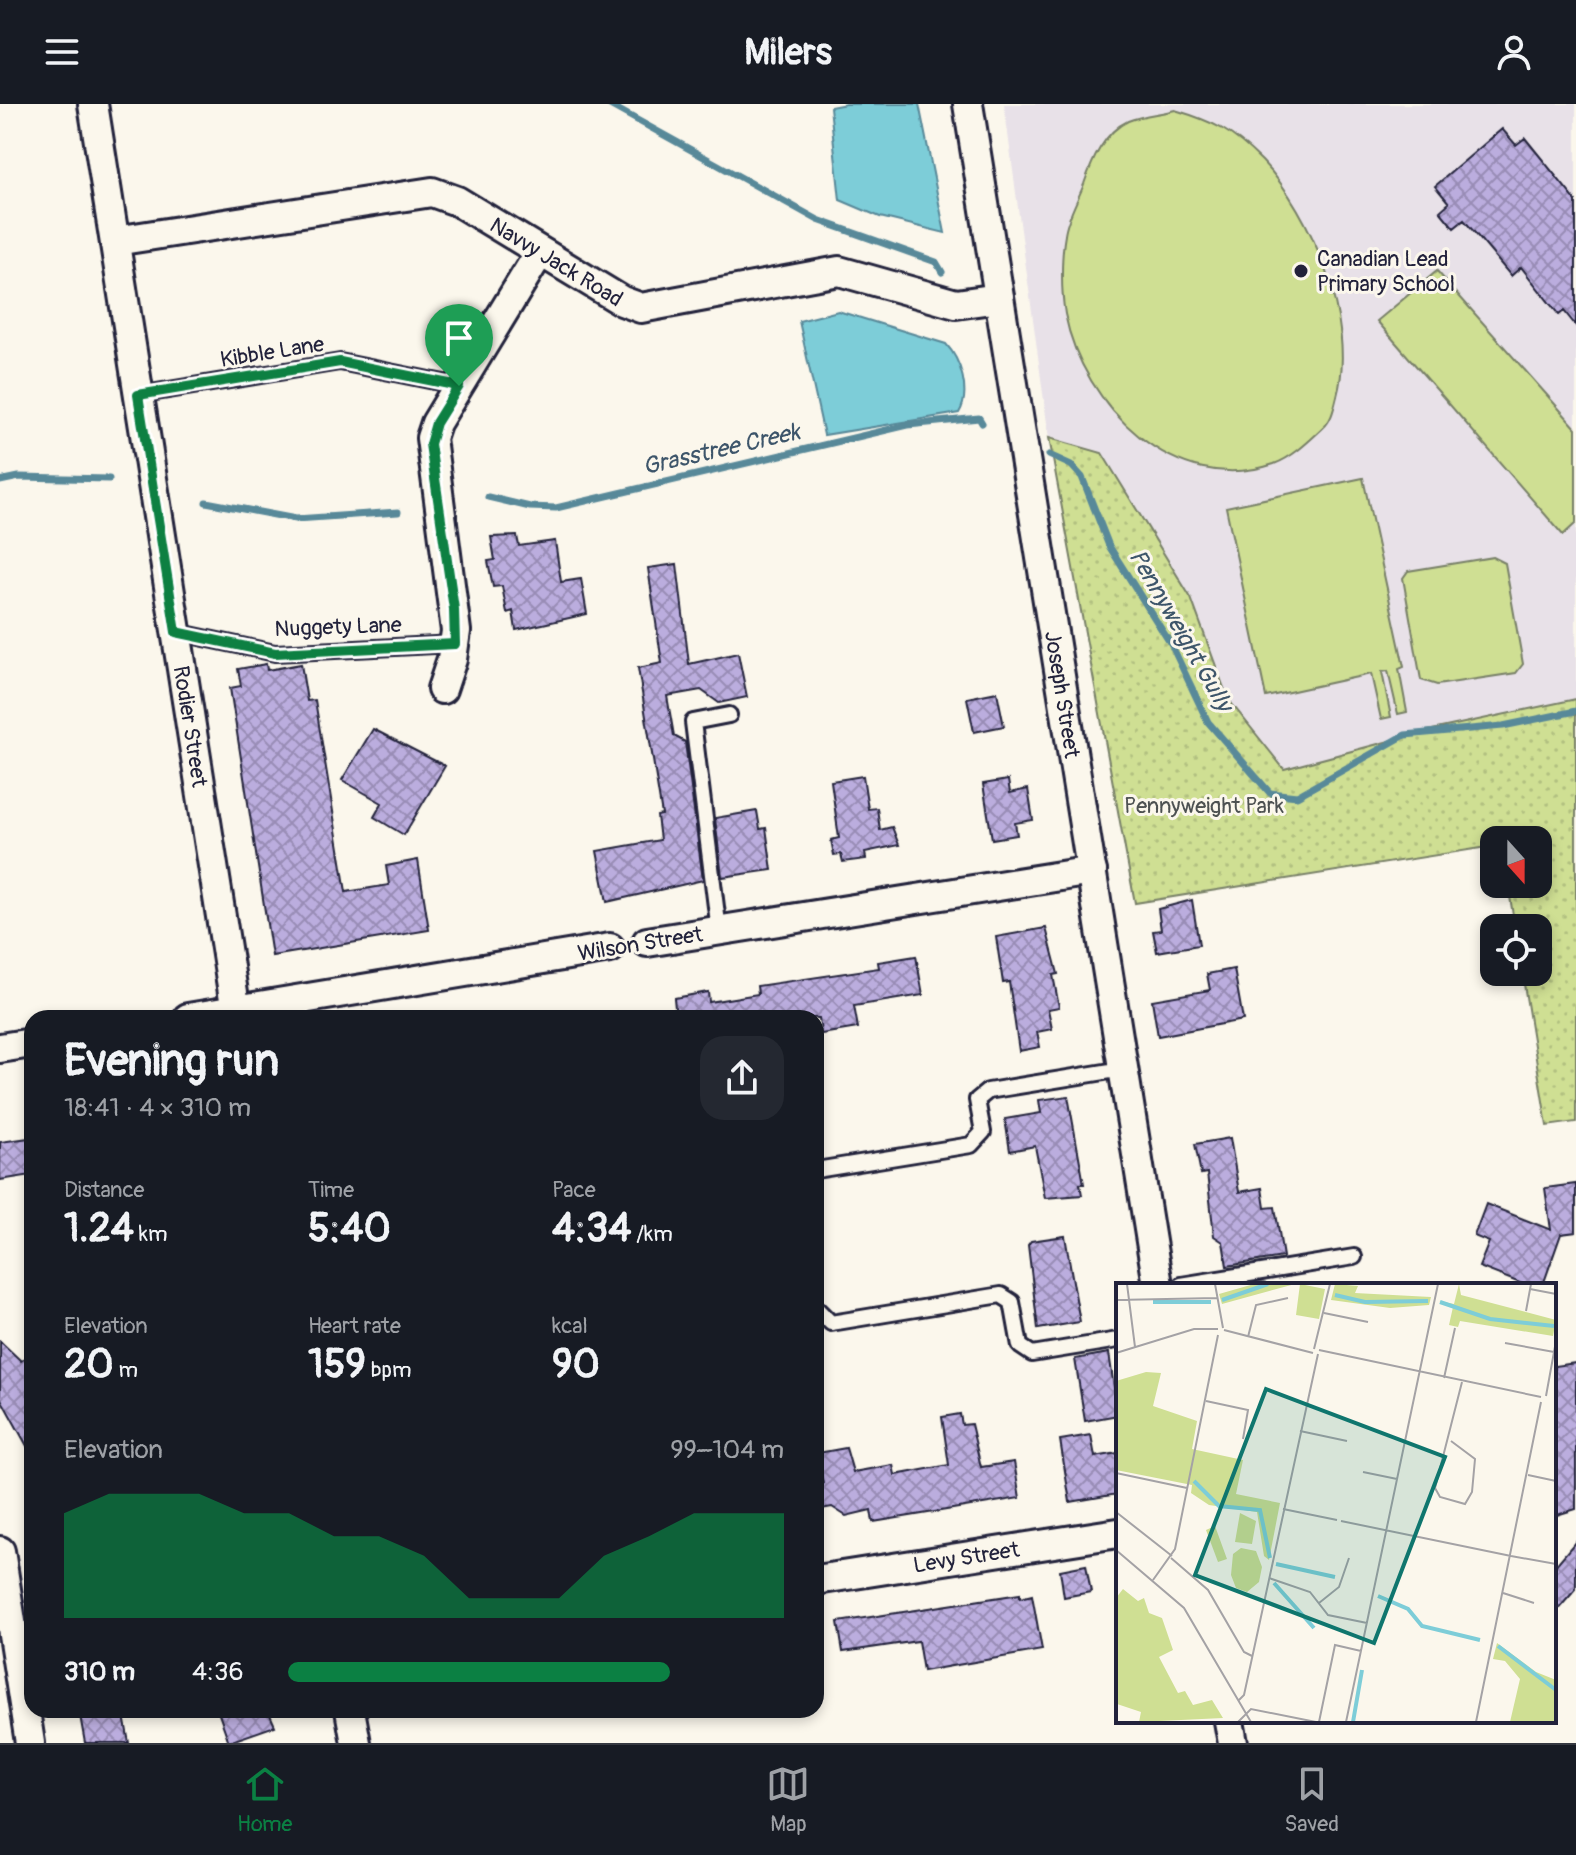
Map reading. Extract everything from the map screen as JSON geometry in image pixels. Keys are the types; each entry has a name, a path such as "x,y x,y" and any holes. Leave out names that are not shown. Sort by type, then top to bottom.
{"street":[{"name":"Rodier Street","path":"93,104 236,1010"},
{"name":"Joseph Street","path":"968,104 1158,1283"},
{"name":"Navvy Jack Road","path":"115,241 432,192 457,201 641,308 839,271 956,304 999,298"},
{"path":"442,689 455,644 454,609 430,444 436,423 540,252"},
{"name":"Wilson Street","path":"647,942 1092,871"},
{"name":"Wilson Street","path":"260,1010 610,948"},
{"path":"0,1048 24,1044"},
{"name":"Levy Street","path":"824,1579 1116,1533"},
{"path":"0,1551 24,1705"},
{"path":"26,1718 30,1743"},
{"path":"351,1718 356,1743"},
{"path":"1229,1723 1233,1743"}],"lane":[{"name":"Kibble Lane","path":"138,395 340,362 459,386"},
{"name":"Nuggety Lane","path":"176,632 275,653 455,644"},
{"path":"719,931 693,722 729,715"},
{"name":"Wilson Street","path":"610,948 647,942"},
{"path":"824,1169 971,1145 983,1132 977,1100 988,1091 1123,1069"},
{"path":"1193,1283 1354,1257"},
{"path":"824,1316 831,1323 1001,1295 1012,1302 1020,1346 1032,1354 1116,1340"}],"shaded area":[{"name":"Canadian Lead Primary School","path":"1004,104 1576,104 1576,699 1427,731 1284,769 1228,699 1191,598 1102,453 1049,438"}],"green space":[{"path":"1175,110 1232,135 1262,161 1298,210 1326,271 1341,336 1342,367 1337,396 1326,425 1288,457 1274,464 1237,471 1202,468 1169,456 1139,436 1113,411 1091,381 1075,348 1065,314 1062,274 1066,229 1095,157 1112,132 1128,121"},
{"path":"1437,271 1576,428 1576,523 1563,535 1377,321"},
{"name":"Pennyweight Park","path":"1049,438 1102,453 1191,598 1228,699 1284,769 1427,731 1576,699 1576,1122 1547,1126 1524,986 1552,986 1552,914 1513,914 1510,898 1552,898 1552,826 1480,826 1480,848 1135,903"},
{"path":"1363,478 1404,667 1399,669 1407,712 1398,714 1388,671 1382,672 1391,717 1381,719 1371,674 1266,697 1226,507"},
{"path":"1493,557 1505,563 1523,664 1516,673 1437,685 1421,680 1403,578 1408,571"}],"water":[{"path":"846,104 919,104 945,233 880,217 840,200 830,107"},
{"path":"838,311 946,344 963,377 963,405 959,413 824,435 799,321"}],"building":[{"name":"Canadian Lead Primary School","path":"1502,129 1516,145 1525,138 1576,201 1576,326 1564,311 1559,315 1521,267 1511,276 1464,220 1454,228 1440,211 1449,203 1435,186"},
{"path":"517,536 519,546 555,541 561,582 581,579 587,614 516,630 513,611 507,613 502,586 493,587 488,561 495,560 491,537"},
{"path":"677,564 689,664 738,653 747,697 719,703 701,690 667,696 674,736 685,742 703,880 607,902 597,851 660,840 657,816 662,815 638,668 662,663 648,568"},
{"path":"266,664 267,670 301,664 307,701 315,700 346,892 389,885 386,866 418,860 429,930 272,956 230,688 241,686 238,669"},
{"path":"997,692 1004,726 974,732 967,698"},
{"path":"373,729 445,766 404,835 374,817 382,803 342,780"},
{"path":"863,776 868,809 877,808 880,830 892,827 899,845 865,852 866,859 843,862 841,854 834,855 831,840 839,838 831,781"},
{"path":"1008,780 1010,793 1028,789 1033,820 1015,823 1017,835 992,839 983,784"},
{"path":"757,811 760,829 766,828 772,870 722,877 715,818"},
{"path":"1192,900 1199,945 1157,952 1153,931 1161,930 1158,909"},
{"path":"1046,928 1058,974 1053,975 1059,1007 1048,1009 1052,1029 1037,1032 1040,1047 1019,1051 1009,982 1003,983 996,937"},
{"path":"916,956 923,995 854,1006 858,1028 824,1034 824,1010 675,1010 674,998 708,992 709,1002 758,994 757,986 879,968 878,962"},
{"path":"1234,969 1243,1020 1158,1036 1152,1000 1210,990 1207,974"},
{"path":"1068,1096 1084,1184 1080,1184 1082,1195 1045,1198 1035,1146 1010,1151 1005,1119 1041,1113 1039,1100"},
{"path":"1230,1138 1239,1192 1262,1188 1265,1208 1275,1207 1283,1257 1227,1266 1223,1242 1214,1236 1207,1173 1201,1174 1195,1144"},
{"path":"24,1139 24,1176 0,1180 0,1142"},
{"path":"1576,1184 1576,1232 1561,1234 1544,1283 1520,1283 1479,1267 1489,1242 1474,1236 1486,1204 1551,1230 1545,1188"},
{"path":"1065,1236 1080,1322 1038,1329 1028,1245 1031,1241"},
{"path":"0,1341 21,1361 24,1359 24,1440 0,1397"},
{"path":"1109,1353 1116,1415 1085,1421 1075,1359"},
{"path":"1576,1363 1576,1509 1556,1515 1556,1366"},
{"path":"960,1414 962,1425 971,1424 981,1467 1014,1462 1020,1498 873,1522 871,1510 846,1516 832,1507 824,1508 824,1452 846,1448 853,1472 893,1465 895,1475 949,1465 942,1417"},
{"path":"1091,1435 1095,1457 1116,1453 1116,1494 1070,1502 1060,1440"},
{"path":"1576,1541 1576,1589 1556,1612 1556,1565"},
{"path":"1086,1565 1091,1592 1064,1597 1060,1570"},
{"path":"1020,1594 1020,1598 1032,1595 1042,1650 923,1671 918,1641 843,1652 838,1622"},
{"path":"80,1718 124,1718 129,1743 85,1743"},
{"path":"220,1718 272,1718 275,1726 229,1742"}],"waterway":[{"name":"Pennyweight Gully","path":"608,104 818,220 936,262 942,272"},
{"name":"Grasstree Creek","path":"488,497 530,507 556,508 908,425 979,418 982,423"},
{"name":"Pennyweight Gully","path":"1049,455 1071,465 1082,477 1109,546 1172,646 1208,722 1270,793 1297,796 1405,735 1503,726 1576,711"},
{"name":"Grasstree Creek","path":"0,481 19,477 109,479"},
{"name":"Grasstree Creek","path":"206,502 296,519 398,512"}],"place":[{"name":"Canadian Lead Primary School","path":"1301,271"}],"route":[{"path":"340,362 459,386 436,423 430,444 454,609 455,644 275,653 176,632 138,395 340,362"}]}
